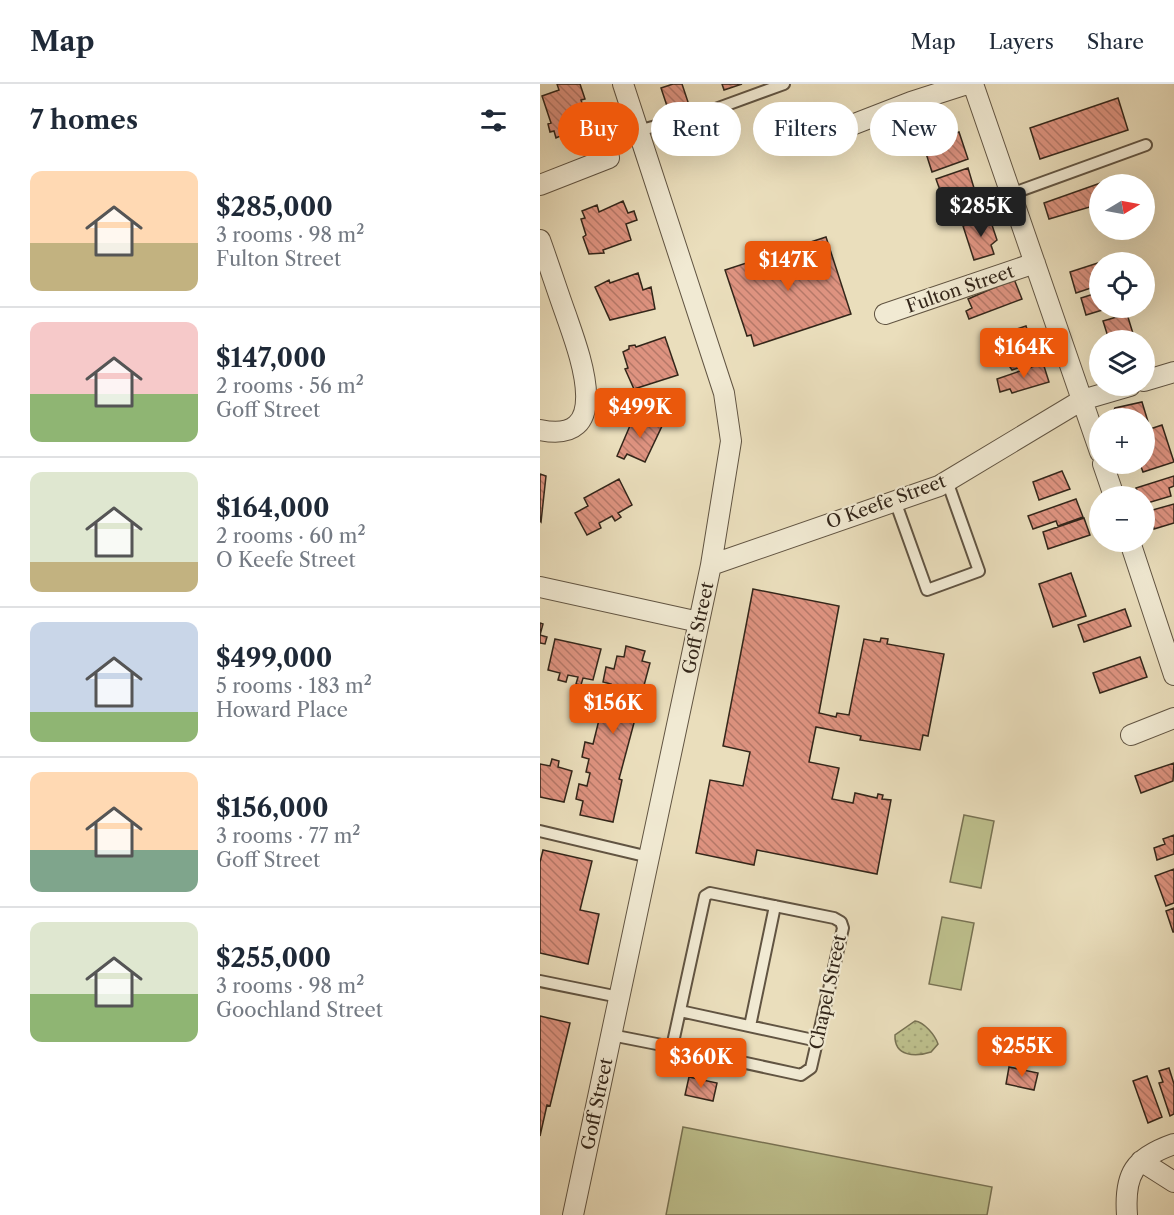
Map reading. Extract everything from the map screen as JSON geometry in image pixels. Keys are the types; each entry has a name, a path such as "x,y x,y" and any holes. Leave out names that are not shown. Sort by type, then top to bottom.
{"street":[{"name":"Goff Street","path":"623,84 629,102"},
{"path":"858,123 967,84"},
{"path":"973,84 1089,420"},
{"name":"Goff Street","path":"573,1215 711,565 731,441 724,393 639,134"},
{"path":"540,185 609,158"},
{"path":"540,240 579,353 585,376 587,399 580,420 548,432"},
{"name":"Fulton Street","path":"885,314 1035,263"},
{"path":"1155,378 1174,372"},
{"name":"O Keefe Street","path":"711,565 947,481 1082,400 1096,396"},
{"path":"1133,552 1174,675"},
{"path":"540,586 699,622"},
{"path":"1131,735 1174,718"},
{"path":"1127,1215 1125,1191 1132,1173 1151,1153 1174,1144"},
{"path":"1141,1161 1174,1182"}],"lane":[{"path":"639,131 710,111 784,84"},
{"path":"1011,194 1146,146"},
{"path":"895,501 927,590 979,571 947,481"},
{"path":"540,831 650,857"},
{"name":"Chapel Street","path":"611,1035 801,1075 811,1068 843,928 841,922 834,918 716,892 705,896 672,1047"},
{"path":"750,1026 775,906"},
{"path":"540,981 620,996"},
{"path":"680,1011 818,1041"}],"green space":[{"path":"964,815 994,821 981,888 950,882"},
{"path":"942,917 974,923 961,990 929,984"},
{"path":"915,1021 925,1026 937,1040 938,1044 931,1052 913,1055 898,1048 895,1035"},
{"path":"683,1127 992,1187 987,1215 666,1215"}],"building":[{"path":"557,84 580,84 585,99 581,100 582,102 558,102 558,137 556,138 554,131 550,132 548,124 551,123 542,96 559,90"},
{"path":"682,84 688,102 666,102 661,88"},
{"path":"722,84 742,84 724,90"},
{"path":"1118,98 1128,130 1040,159 1030,128"},
{"path":"958,132 968,159 932,172 927,156 958,156"},
{"path":"968,168 974,188 964,192 967,203 947,210 936,179"},
{"path":"1089,187 1089,207 1049,219 1044,203"},
{"path":"623,201 628,213 634,211 637,220 626,224 631,240 603,250 604,253 589,254 583,237 586,235 581,219 585,218 582,211 597,205 599,212"},
{"path":"990,219 997,240 991,245 994,254 974,260 963,226"},
{"path":"826,237 851,314 754,346 751,335 747,336 725,270"},
{"path":"1089,266 1089,289 1076,293 1070,272"},
{"path":"638,273 643,290 651,287 655,309 610,320 595,287 609,280 610,283"},
{"path":"1014,279 1022,299 969,319 966,311 972,308 968,299"},
{"path":"1089,295 1089,314 1086,315 1081,298"},
{"path":"1128,318 1132,330 1106,330 1103,321"},
{"path":"1026,326 1031,341 995,353 992,345 997,343 995,336"},
{"path":"665,337 678,375 634,389 625,369 628,368 623,352 629,349 629,346 635,345 636,347"},
{"path":"1036,345 1041,360 1012,370 1004,358"},
{"path":"1043,363 1049,382 1012,393 1010,389 1000,392 997,379"},
{"path":"1142,402 1144,408 1115,408"},
{"path":"635,414 662,426 645,462 627,454 624,459 617,456"},
{"path":"1162,425 1174,462 1155,468 1155,427"},
{"path":"1062,471 1070,489 1039,500 1033,482"},
{"path":"540,474 546,476 541,522 540,521"},
{"path":"1174,476 1174,486 1169,488 1171,496 1155,501 1155,486 1142,486"},
{"path":"619,479 632,505 618,513 621,517 615,521 612,516 599,523 601,528 587,535 575,513 588,506 584,498"},
{"path":"1076,499 1083,517 1058,526 1056,521 1033,529 1028,516"},
{"path":"1174,504 1174,523 1155,529 1155,509"},
{"path":"1084,518 1089,535 1048,549 1043,532"},
{"path":"1071,573 1086,616 1053,627 1039,584"},
{"path":"753,589 839,606 819,713 836,717 837,713 849,715 864,639 880,642 881,638 888,639 887,644 944,654 928,736 923,735 920,750 860,740 861,736 816,727 809,762 839,768 832,799 853,803 855,793 877,798 878,794 883,795 882,799 891,800 877,874 757,850 754,865 696,853 710,780 743,786 750,752 723,746"},
{"path":"1125,609 1131,626 1084,642 1078,625"},
{"path":"540,635 547,637 545,644 540,643"},
{"path":"555,639 601,649 593,680 583,678 581,685 576,684 578,677 568,675 566,682 558,680 560,673 548,670"},
{"path":"626,646 645,651 642,661 650,663 619,779 622,780 613,822 580,815 583,801 576,799 579,784 587,786 590,773 586,772 589,759 582,757 585,742 593,744 599,720 591,719 594,704 602,706 604,696 607,697 611,684 603,682 606,667 614,669 617,656 624,657"},
{"path":"1140,657 1147,677 1100,693 1093,673"},
{"path":"552,759 559,761 558,767 572,771 564,802 540,797 540,764 550,766"},
{"path":"1174,763 1173,781 1141,793 1135,776"},
{"path":"1174,835 1174,854 1157,860 1154,848 1165,844 1163,839"},
{"path":"543,850 592,861 580,910 599,914 588,964 540,953 540,862"},
{"path":"1174,869 1174,903 1166,906 1155,876"},
{"path":"1174,908 1174,932 1173,932 1166,911"},
{"path":"540,1016 570,1023 550,1106 547,1105 540,1136"},
{"path":"1009,1067 1038,1073 1034,1090 1006,1084"},
{"path":"1169,1068 1174,1084 1174,1114 1170,1116 1159,1083 1163,1082 1159,1071"},
{"path":"1147,1076 1162,1117 1148,1123 1133,1081"},
{"path":"689,1077 717,1083 713,1101 685,1095"}]}
